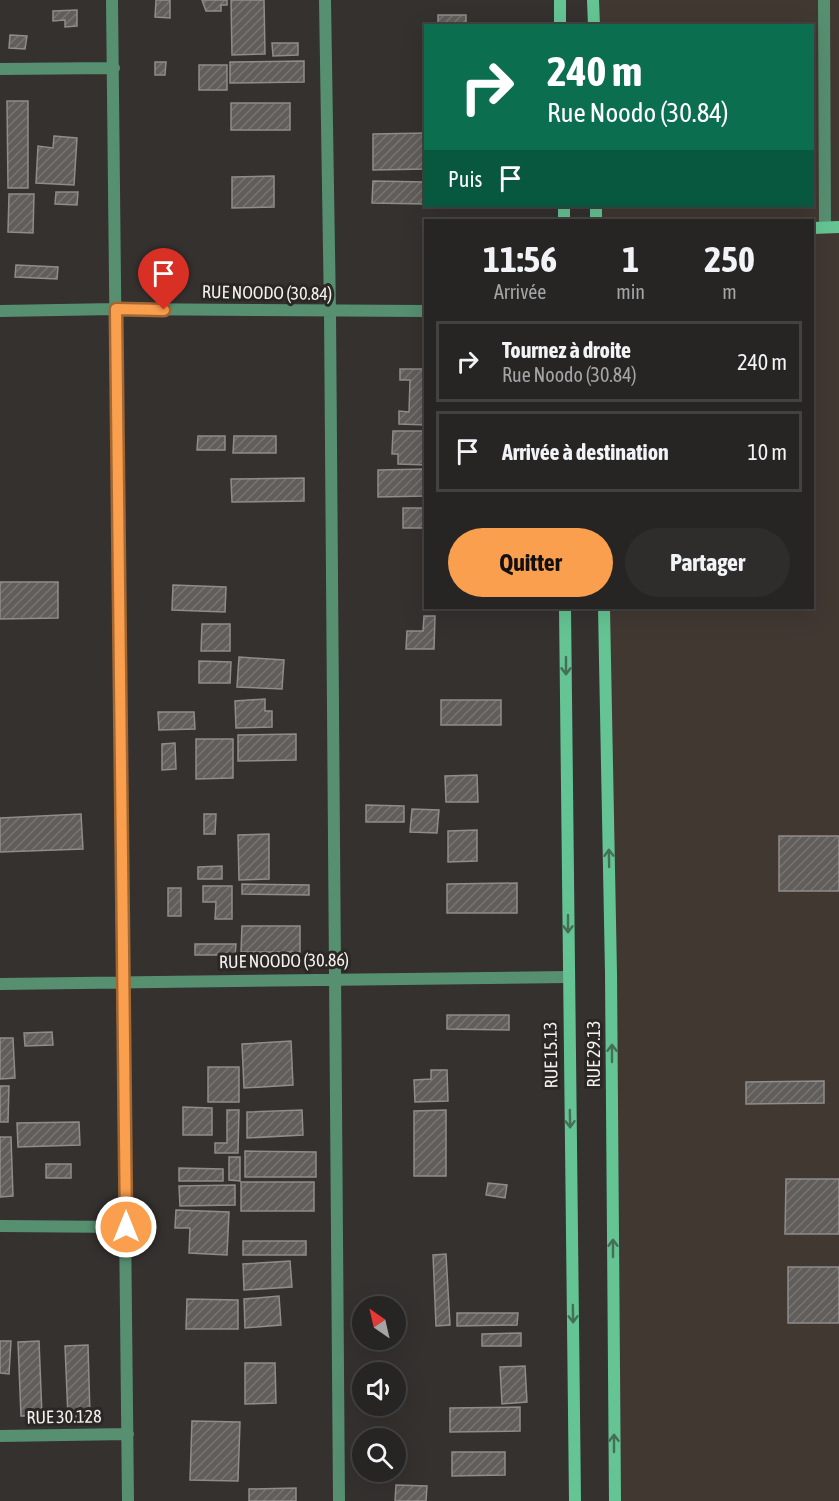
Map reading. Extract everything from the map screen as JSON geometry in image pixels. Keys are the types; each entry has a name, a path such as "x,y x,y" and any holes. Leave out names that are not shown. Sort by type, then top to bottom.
{"main road":[{"path":"560,0 560,24"},
{"path":"593,0 594,24"},
{"path":"819,227 839,227"},
{"name":"RUE 15.13","path":"565,609 575,1501"},
{"name":"RUE 29.13","path":"604,609 611,973 615,1501"}],"street":[{"path":"112,0 128,1501"},
{"path":"325,0 330,312 339,1501"},
{"path":"819,227 824,0"},
{"path":"0,69 114,68"},
{"name":"RUE NOODO (30.84)","path":"0,311 116,309 424,311"},
{"name":"RUE NOODO (30.86)","path":"0,984 568,976"},
{"path":"0,1226 126,1227"},
{"name":"RUE 30.128","path":"0,1436 128,1434"}],"shaded area":[{"path":"594,0 839,0 839,1501 614,1501 602,609 814,609 814,219 597,219 597,207 814,207 814,24 595,24"}],"building":[{"path":"156,0 170,0 170,18 155,17"},
{"path":"202,0 227,0 227,5 221,5 221,11 206,11"},
{"path":"231,0 264,0 265,54 232,55"},
{"path":"77,10 77,26 65,27 65,20 53,21 53,11"},
{"path":"438,15 466,15 466,24 438,24"},
{"path":"10,35 27,36 25,49 9,48"},
{"path":"272,43 298,43 298,55 273,56"},
{"path":"304,61 304,82 230,83 230,62"},
{"path":"155,62 166,62 165,75 155,75"},
{"path":"199,65 227,65 227,90 199,90"},
{"path":"7,101 28,101 28,188 8,188"},
{"path":"231,103 290,103 290,130 231,130"},
{"path":"424,133 424,169 373,170 373,134"},
{"path":"54,136 77,138 74,185 36,183 38,146 53,148"},
{"path":"274,176 274,207 232,208 232,177"},
{"path":"373,181 424,182 424,204 372,203"},
{"path":"56,192 78,192 77,205 55,204"},
{"path":"9,194 34,194 33,233 8,232"},
{"path":"16,265 58,267 57,279 15,277"},
{"path":"400,369 424,369 424,425 399,424 399,411 409,412 410,380 400,380"},
{"path":"393,431 424,431 424,465 398,464 398,454 392,454"},
{"path":"198,436 225,436 225,450 197,450"},
{"path":"234,436 276,436 276,453 233,453"},
{"path":"424,469 424,496 378,497 378,470"},
{"path":"304,478 304,501 232,502 231,479"},
{"path":"403,508 424,508 424,528 403,528"},
{"path":"0,582 58,582 58,618 0,619"},
{"path":"173,585 226,587 225,612 172,610"},
{"path":"424,616 435,616 434,649 406,649 407,631 423,631"},
{"path":"202,624 230,624 230,651 201,651"},
{"path":"239,657 284,660 282,689 237,687"},
{"path":"199,661 231,662 230,683 199,683"},
{"path":"265,699 265,711 272,711 272,727 236,728 235,701"},
{"path":"441,700 501,700 501,725 441,725"},
{"path":"158,712 194,712 195,729 159,730"},
{"path":"296,734 296,760 238,761 238,735"},
{"path":"196,739 233,739 233,778 196,779"},
{"path":"175,743 176,769 162,770 162,744"},
{"path":"477,775 478,802 446,802 445,776"},
{"path":"366,805 404,806 404,822 366,822"},
{"path":"412,809 439,810 437,833 410,832"},
{"path":"81,814 83,849 0,852 0,818"},
{"path":"204,814 216,814 215,834 204,834"},
{"path":"477,830 477,861 448,862 448,831"},
{"path":"269,834 269,879 239,880 238,835"},
{"path":"779,836 839,836 839,891 779,891"},
{"path":"222,866 222,879 198,879 198,867"},
{"path":"517,883 517,913 447,913 447,884"},
{"path":"242,884 309,885 309,895 242,894"},
{"path":"203,886 232,886 232,919 215,919 216,902 203,902"},
{"path":"168,888 181,888 181,916 168,916"},
{"path":"242,926 300,926 300,952 241,952"},
{"path":"195,944 236,944 235,955 195,955"},
{"path":"447,1015 509,1015 509,1030 447,1029"},
{"path":"52,1032 53,1045 25,1046 24,1033"},
{"path":"0,1038 13,1038 15,1078 0,1079"},
{"path":"291,1041 293,1085 244,1088 242,1044"},
{"path":"208,1067 239,1067 239,1102 208,1102"},
{"path":"431,1070 447,1070 448,1101 415,1102 414,1080 431,1079"},
{"path":"824,1081 824,1103 746,1104 746,1082"},
{"path":"0,1086 9,1086 8,1122 0,1122"},
{"path":"183,1107 212,1108 212,1135 183,1135"},
{"path":"227,1110 239,1110 238,1153 215,1153 215,1143 227,1143"},
{"path":"302,1110 303,1135 247,1138 247,1112"},
{"path":"446,1110 446,1176 414,1176 414,1111"},
{"path":"79,1122 80,1145 18,1147 17,1123"},
{"path":"0,1137 11,1137 13,1196 0,1197"},
{"path":"245,1151 316,1152 316,1177 245,1177"},
{"path":"229,1157 240,1157 240,1181 229,1180"},
{"path":"46,1164 71,1164 71,1178 46,1178"},
{"path":"179,1168 223,1169 223,1181 179,1181"},
{"path":"786,1179 839,1179 839,1234 785,1234"},
{"path":"241,1182 314,1182 314,1211 241,1211"},
{"path":"488,1183 507,1185 505,1198 486,1195"},
{"path":"235,1185 235,1205 180,1206 179,1186"},
{"path":"176,1210 229,1212 227,1255 189,1253 190,1228 175,1228"},
{"path":"243,1241 306,1241 306,1255 243,1255"},
{"path":"446,1254 450,1325 436,1326 433,1255"},
{"path":"290,1261 292,1287 244,1290 243,1264"},
{"path":"788,1267 839,1267 839,1323 788,1323"},
{"path":"279,1296 281,1325 245,1328 244,1299"},
{"path":"187,1299 238,1300 238,1329 186,1329"},
{"path":"457,1313 518,1313 517,1325 457,1326"},
{"path":"521,1333 521,1346 482,1346 482,1334"},
{"path":"0,1341 11,1341 9,1374 0,1373"},
{"path":"39,1341 42,1416 21,1416 18,1342"},
{"path":"88,1345 90,1416 68,1417 65,1346"},
{"path":"245,1363 275,1363 276,1403 245,1404"},
{"path":"525,1366 527,1402 502,1404 500,1367"},
{"path":"520,1407 520,1431 450,1432 450,1408"},
{"path":"192,1421 240,1422 238,1481 190,1480"},
{"path":"452,1452 505,1452 505,1475 452,1476"},
{"path":"396,1485 427,1486 426,1501 395,1501"},
{"path":"296,1488 296,1501 249,1501 249,1489"}],"route":[{"path":"126,1227 116,309 164,310"}]}
